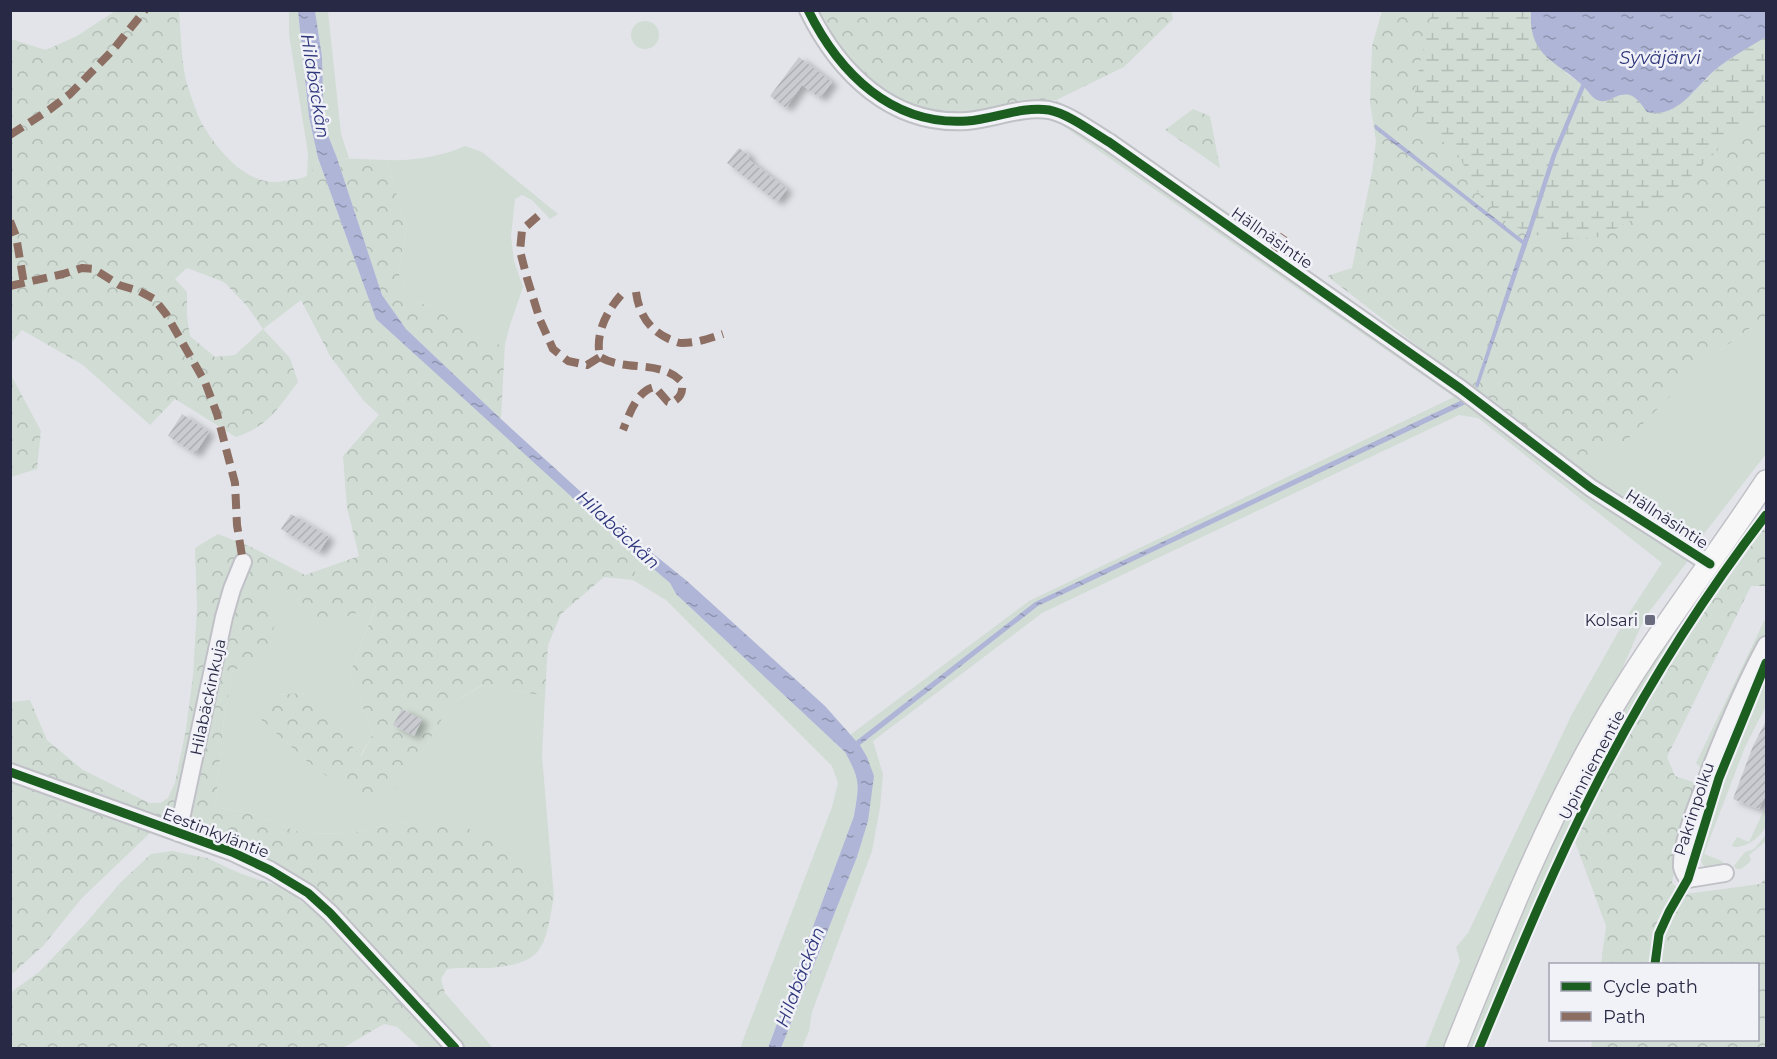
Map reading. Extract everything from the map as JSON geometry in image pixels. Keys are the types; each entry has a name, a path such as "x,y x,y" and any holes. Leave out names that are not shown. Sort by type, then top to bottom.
{"main road":[{"name":"Upinniementie","path":"1455,1048 1536,852 1598,732 1767,481"}],"street":[{"name":"Hällnäsintie","path":"808,10 823,39 861,84 912,115 968,121 1033,109 1051,111 1078,123 1461,389 1591,488 1710,564"},
{"name":"Hilabäckinkuja","path":"178,833 224,617 243,562"},
{"path":"1725,873 1688,879 1683,873 1682,865 1688,829 1733,716 1767,645"},
{"name":"Eestinkyläntie","path":"10,772 232,852 270,870 308,893 330,913 454,1048"}],"green space":[{"path":"1171,10 1173,19 1124,67 1056,100 1030,101 967,113 913,107 865,77 816,11"},
{"path":"115,11 179,11 186,80 202,123 218,147 248,174 271,182 306,176 313,170 318,158 376,319 640,557 633,580 604,577 561,614 548,645 545,696 482,685 451,704 403,784 376,796 341,787 307,761 255,714 275,695 302,693 361,756 373,734 350,673 376,606 320,626 296,601 267,595 276,619 265,661 233,670 224,719 215,807 252,814 304,834 350,833 409,821 469,829 536,867 554,897 545,939 534,955 522,962 502,967 447,969 441,979 445,993 424,1008 346,917 293,874 11,764 11,702 30,700 47,740 83,770 149,803 160,803 168,798 175,783 186,729 193,675 197,608 195,548 218,534 249,546 305,575 359,556 347,508 343,456 379,415 363,400 330,356 301,300 263,329 290,358 298,382 265,422 236,437 175,399 150,425 83,365 22,330 11,343 11,39 46,50 77,36","holes":["187,268 224,282 247,306 263,329 235,355 215,357 190,336 187,292 175,279"]},
{"path":"289,11 298,11 309,117 318,158 314,170 307,177 308,153 289,35"},
{"path":"315,11 328,11 341,134 349,158 337,158 324,125 322,57"},
{"path":"1382,11 1531,11 1566,73 1583,86 1592,98 1606,101 1629,95 1637,100 1647,112 1693,94 1714,71 1736,54 1766,37 1766,336 1750,328 1702,364 1618,449 1596,448 1573,466 1327,276 1352,268 1372,172 1376,141 1370,103 1372,46"},
{"path":"1433,11 1531,11 1534,34 1543,55 1583,86 1592,97 1604,102 1622,95 1630,95 1653,114 1668,111 1682,103 1722,65 1766,37 1766,107 1749,120 1662,204 1600,237 1550,240 1508,224 1476,190 1455,148 1418,129 1415,90"},
{"path":"645,21 655,25 659,35 655,45 645,49 635,45 631,35 635,25"},
{"path":"1056,100 1281,247 1282,256 1056,108"},
{"path":"1193,109 1210,116 1220,168 1165,130"},
{"path":"1056,121 1068,123 1687,555 1687,562 1641,626 1619,676 1586,732 1530,841 1444,1048 1425,1048 1460,961 1456,947 1468,933 1572,714 1629,613 1662,563 1478,418 1459,415 1042,613 873,741 883,774 880,808 872,851 812,1012 809,1031 802,1048 781,1048 857,857 868,821 867,757 860,745 1038,606 1466,404 1462,400 1035,602 856,741 850,735 1029,601 1454,397"},
{"path":"465,146 482,152 558,214 550,219 532,200 522,195 515,199 511,236 514,261 523,287 505,344 487,346 463,331 437,308 411,301 398,272 407,227 386,160 426,158"},
{"path":"337,158 386,160 407,227 398,272 411,301 437,308 463,331 487,345 505,344 501,419 406,329 382,295"},
{"path":"1560,162 1618,449 1702,364 1750,328 1766,336 1766,454 1700,539 1690,542 1668,532 1573,466"},
{"path":"10,373 41,431 37,469 11,477"},
{"path":"1766,521 1766,586 1751,586 1667,757 1675,776 1699,784 1672,883 1685,894 1760,884 1766,878 1766,1048 1591,1048 1592,1041 1759,1041 1759,963 1601,963 1606,926 1574,839 1644,705 1705,608"},
{"path":"640,557 670,583 676,594 845,752 856,777 858,789 854,816 768,1048 740,1048 832,807 838,783 832,766 666,600 633,580"},
{"path":"1720,566 1721,572 1641,697 1587,794 1546,882 1475,1048 1467,1048 1518,922 1562,823 1642,676"},
{"path":"267,595 296,601 320,626 376,605 350,673 373,734 360,756 302,693 275,695 256,714 307,761 341,787 403,784 451,704 483,685 545,696 542,756 554,897 536,867 409,821 350,833 304,834 252,814 215,807 224,719 233,670"},
{"path":"1766,617 1766,635 1703,770 1696,763"},
{"path":"1766,675 1766,706 1745,747 1704,854 1724,864 1705,868 1697,855 1697,848 1715,798"},
{"path":"11,778 129,822 150,833 82,898 43,946 11,975"},
{"path":"1764,810 1767,824 1760,834 1748,844 1733,847 1737,837 1749,842"},
{"path":"1766,835 1766,841 1749,855 1750,862 1741,869 1736,869 1734,866 1745,852 1754,849"},
{"path":"172,851 207,858 239,873 284,888 333,926 412,1016 397,1027 384,1024 343,1048 11,1048 10,993 39,972 121,882 151,854"},
{"path":"445,993 493,1048 464,1048 424,1008"},
{"path":"412,1016 446,1048 420,1048 397,1027"}],"water":[{"name":"Hilabäckån","path":"298,11 315,11 322,57 324,125 382,295 406,329 615,523 687,581 825,706 856,741 1035,602 1462,400 1466,404 1038,606 860,745 874,776 868,821 857,857 781,1048 768,1048 854,816 858,790 854,770 845,752 676,594 670,583 607,529 376,319 318,158 309,117"},
{"name":"Syväjärvi","path":"1531,11 1766,11 1766,37 1721,65 1677,106 1658,113 1647,112 1633,96 1624,94 1604,101 1593,97 1539,48 1531,26"},
{"path":"1375,124 1523,240 1527,231 1531,233 1478,388 1475,386 1522,244 1375,129"}],"building":[{"path":"799,57 832,82 820,98 802,85 786,108 770,96"},
{"path":"739,148 750,156 748,159 787,189 777,202 727,163"},
{"path":"182,414 209,432 195,454 168,436"},
{"path":"291,514 329,537 319,552 281,529"},
{"path":"402,709 422,720 414,736 393,725"},
{"path":"1767,719 1767,793 1759,809 1733,799 1753,746"}],"waterway":[{"path":"1528,235 1554,155 1583,86"}],"marked path":[{"path":"10,135 70,94 113,50 145,10"},
{"path":"538,216 522,230 520,251 540,320 553,349 568,361 587,365 600,357"},
{"path":"10,221 16,236 24,284"},
{"path":"1271,255 1284,235"},
{"path":"10,286 82,268 94,269 119,285 139,291 154,299 166,314 205,382 217,414 235,483 237,525 243,562"},
{"path":"636,292 646,320 656,331 669,339 679,343 688,343 723,334"},
{"path":"621,295 600,332 600,357 620,364 664,370 682,382 682,392 671,403 655,387 643,393 635,404 623,430"}],"cycle path":[{"path":"808,10 835,55 852,74 892,105 915,115 940,120 967,121 1039,109 1057,112 1080,124 1461,389 1591,488 1710,564"},
{"path":"1479,1048 1577,823 1631,719 1695,615 1766,515"},
{"name":"Pakrinpolku","path":"1655,963 1659,934 1688,879 1719,778 1766,663"},
{"path":"10,772 232,852 270,870 308,893 330,913 455,1048"}],"place":[{"name":"Kolsari","path":"1650,620"}]}
